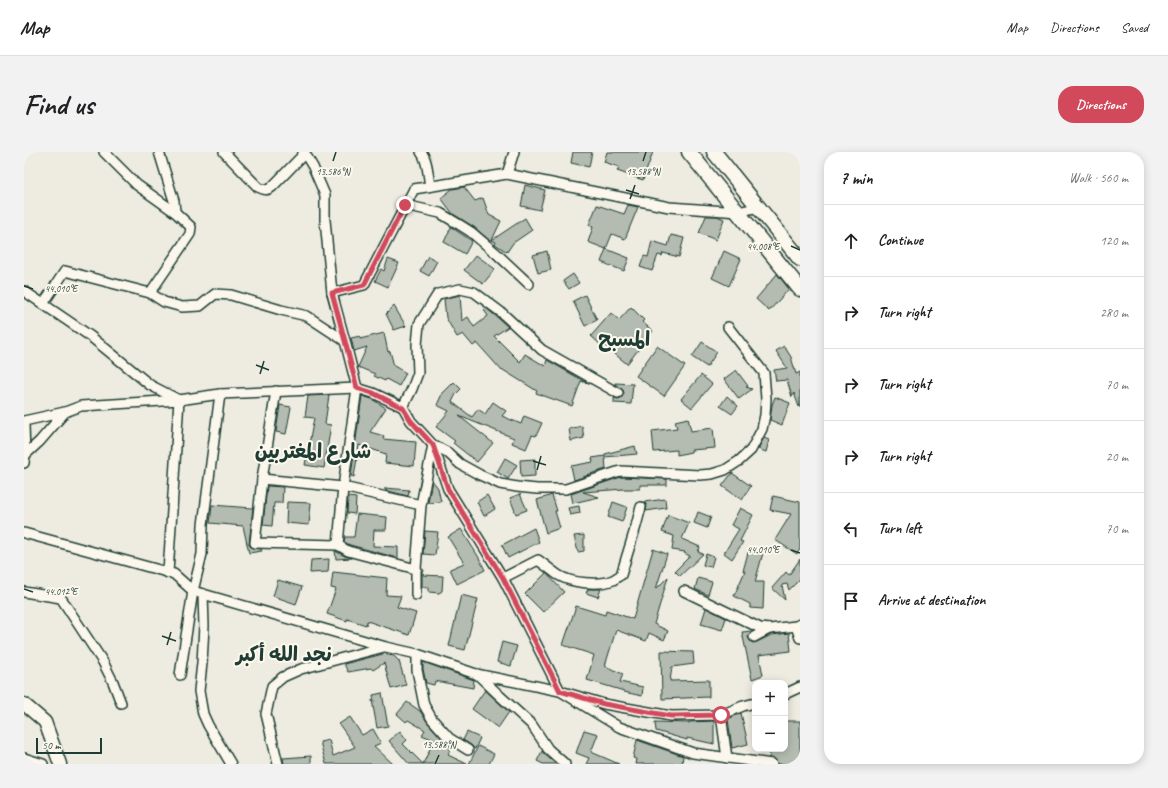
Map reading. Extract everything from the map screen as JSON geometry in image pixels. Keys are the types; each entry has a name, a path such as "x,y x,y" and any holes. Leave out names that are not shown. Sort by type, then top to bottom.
{"main road":[{"path":"689,152 800,288"},
{"path":"714,152 800,259"},
{"path":"24,704 45,722 60,764"}],"street":[{"path":"104,152 137,186 175,212 192,227 190,234 150,294"},
{"path":"159,152 174,201 175,212"},
{"path":"224,152 258,187 263,190 268,190 272,187 304,152 313,167 325,195 332,293 357,388 343,487 338,545"},
{"path":"421,152 423,154 430,186"},
{"path":"507,174 514,152"},
{"path":"332,293 364,285 414,189 507,174 668,207 739,212 758,207"},
{"path":"405,205 440,213 460,224 497,254 529,284"},
{"path":"43,304 65,271 150,294 164,302 182,307 200,306 215,294 231,295 307,316 345,341"},
{"path":"403,408 418,373 419,324 438,294 460,290 474,292 497,308 542,350 618,393"},
{"path":"24,291 90,336 150,385 179,400"},
{"path":"24,421 65,412 81,406 179,400 220,394 357,388 373,393 403,408 411,421 433,445 447,452 460,464 500,484 537,489 566,489 620,471 700,475 712,474 725,470 739,461 751,450 762,429 766,415 764,373 728,327"},
{"path":"276,391 262,479 255,542 338,545 348,551 416,569"},
{"path":"180,675 193,591 202,554 203,525 220,394"},
{"path":"168,573 179,400"},
{"path":"24,458 65,412"},
{"path":"24,425 24,458"},
{"path":"416,595 416,569 421,505 433,445"},
{"path":"433,445 448,489 503,578 560,691 619,727 693,754 772,764"},
{"path":"262,479 343,487 421,505"},
{"path":"503,578 538,560 558,575 568,580 580,583 599,583 612,580 621,575 636,526 640,507"},
{"path":"24,533 174,574 193,591 386,647 417,654 476,674 560,691 604,704 671,716 721,715 752,704"},
{"path":"684,590 760,628 770,629 798,625 800,638"},
{"path":"24,592 61,598 103,662 121,703"},
{"path":"203,594 204,626 199,691 203,714 231,764"},
{"path":"754,637 770,629"},
{"path":"278,764 266,714 272,686 283,677 301,669 386,647"},
{"path":"417,654 417,670 424,706 432,719 449,738 468,750"},
{"path":"476,674 532,725 548,749 565,764"},
{"path":"788,693 800,687"},
{"path":"721,715 727,758"},
{"path":"24,758 43,764"}],"building":[{"path":"573,152 592,152 589,167 571,163"},
{"path":"607,152 653,152 643,180 617,171 619,167 604,162"},
{"path":"525,185 545,190 540,210 521,206"},
{"path":"464,187 475,201 483,198 489,215 501,221 492,240 525,218 532,230 513,243 507,252 495,244 496,242 488,239 474,227 453,214 441,198 452,189"},
{"path":"597,205 624,214 628,205 638,207 625,239 612,234 606,249 588,242 593,227 589,225"},
{"path":"706,216 717,216 724,219 716,240 699,233"},
{"path":"451,227 472,241 465,254 444,242"},
{"path":"671,235 684,238 679,257 663,253 662,256 658,255 652,271 640,267 644,256 648,257 652,241 668,246"},
{"path":"606,249 629,258 624,271 601,262"},
{"path":"547,251 551,270 538,273 533,255"},
{"path":"724,251 741,259 729,286 712,278"},
{"path":"476,255 495,269 483,284 464,270"},
{"path":"428,256 437,261 429,276 420,271"},
{"path":"388,259 399,263 388,287 375,281 381,269 384,271"},
{"path":"573,274 579,283 569,289 563,281"},
{"path":"777,274 789,289 769,311 756,299"},
{"path":"460,295 462,321 468,317 474,327 488,316 484,310 486,308 508,327 494,336 520,362 525,354 545,366 547,360 589,384 581,381 572,406 536,393 537,391 503,370 502,371 477,343 473,346 463,334 457,337 446,318 444,299"},
{"path":"585,295 597,320 585,326 573,301"},
{"path":"394,306 406,326 394,330 386,314"},
{"path":"631,307 644,320 642,322 653,331 627,364 604,345 603,347 591,336 611,313 619,320"},
{"path":"384,333 388,352 390,351 394,366 406,373 399,386 386,379 385,381 374,376 375,374 358,367 367,347 354,351 351,338 360,336 360,339"},
{"path":"702,342 717,352 707,367 692,357"},
{"path":"657,346 685,366 664,396 636,376"},
{"path":"784,346 791,357 796,374 800,372 800,407 794,393 792,397 787,380 776,381 774,370 787,368 776,351"},
{"path":"736,370 748,386 746,387 752,389 739,399 724,379"},
{"path":"701,375 712,384 692,408 681,399"},
{"path":"454,382 461,389 456,394 452,402 472,417 478,409 485,414 493,402 506,411 502,416 521,424 524,416 542,423 536,436 532,435 526,449 512,443 514,438 459,416 493,443 477,462 453,443 455,441 436,427 449,411 437,405 442,394"},
{"path":"615,383 633,384 631,404 614,403 614,398 621,398 624,393 623,390"},
{"path":"329,395 325,424 331,425 324,468 305,465 314,418 305,417 308,396"},
{"path":"362,396 372,399 386,408 370,432 384,436 383,439 416,442 414,466 385,463 386,454 359,445 354,477 351,476"},
{"path":"727,396 738,406 732,414 720,406"},
{"path":"775,397 790,403 782,425 770,420 772,405"},
{"path":"280,405 291,407 286,434 276,432"},
{"path":"688,418 691,431 713,428 715,448 691,450 691,452 677,455 677,450 654,452 652,431 677,428 675,421"},
{"path":"582,426 584,438 571,441 569,429"},
{"path":"764,438 769,440 766,452 758,449"},
{"path":"635,446 637,454 605,457 606,469 574,480 571,466 593,462 592,458 605,456 605,454"},
{"path":"505,458 517,465 508,479 497,472"},
{"path":"535,459 535,476 521,477 520,460"},
{"path":"732,473 751,486 742,500 722,486"},
{"path":"621,477 667,479 667,485 640,485 640,489 583,492 599,497 573,503 571,494"},
{"path":"432,480 438,488 441,502 428,503"},
{"path":"267,486 283,487 282,503 274,503 272,526 263,525"},
{"path":"385,488 409,490 408,496 385,490"},
{"path":"520,494 527,510 516,514 510,498"},
{"path":"487,495 495,509 484,516 477,502"},
{"path":"552,495 560,528 546,533 537,500"},
{"path":"773,496 800,502 800,549 797,554 775,540 791,514 770,510"},
{"path":"348,497 356,498 355,514 347,513"},
{"path":"665,499 666,508 646,511 647,506 644,502"},
{"path":"287,502 311,503 309,525 286,523"},
{"path":"613,502 627,507 622,522 608,517"},
{"path":"212,505 253,507 249,545 252,548 261,549 262,551 249,553 243,526 210,523"},
{"path":"579,506 580,513 570,515 568,508"},
{"path":"740,508 753,515 740,541 743,542 732,559 724,553 739,529 731,525"},
{"path":"698,512 711,517 707,528 694,523"},
{"path":"357,514 387,517 386,530 374,530 373,546 398,547 398,558 344,542 345,537 354,537"},
{"path":"668,515 689,523 682,539 700,547 698,552 703,554 680,576 675,571 690,556 684,553 685,552 672,550 674,536 662,532"},
{"path":"534,528 539,542 508,558 502,545"},
{"path":"461,529 485,570 457,584 450,569 464,563 448,537"},
{"path":"425,531 438,532 435,555 423,554"},
{"path":"584,535 584,551 578,552 574,536"},
{"path":"653,549 667,554 656,589 668,577 654,624 668,631 664,640 649,633 646,641 616,630 605,666 623,674 620,682 643,687 642,696 587,680 594,655 563,645 576,606 605,615 606,610 633,619"},
{"path":"749,549 763,553 755,582 764,582 763,609 750,608 750,604 734,596 745,571 743,571"},
{"path":"335,551 345,556 352,558 336,559"},
{"path":"706,554 714,557 711,567 703,565"},
{"path":"329,559 328,572 310,573 311,560"},
{"path":"800,559 800,579 789,590 787,584 782,585 785,600 772,588 786,572 789,575"},
{"path":"422,569 424,570 423,575 443,576 442,591 439,593 429,592 429,587 422,587"},
{"path":"333,572 387,578 386,595 401,596 397,607 416,613 409,635 367,621 366,625 347,619 347,621 327,614 336,589 331,588"},
{"path":"546,573 564,592 543,612 525,594"},
{"path":"698,578 712,582 708,595 695,589"},
{"path":"278,580 302,587 296,604 273,596"},
{"path":"588,589 601,589 598,597 586,593"},
{"path":"461,595 478,599 465,650 449,646"},
{"path":"706,608 726,618 722,630 701,624"},
{"path":"752,631 748,637 753,643 771,635 789,633 791,651 759,655 763,675 752,679 742,632"},
{"path":"502,642 517,646 511,666 497,662"},
{"path":"661,651 693,652 694,664 672,667 670,681 709,680 709,697 662,699"},
{"path":"383,654 394,656 399,661 406,685 391,689 384,663 373,670 371,668 348,672 344,664"},
{"path":"423,662 474,680 473,688 435,681 434,685 426,683"},
{"path":"485,690 509,712 498,728 472,709"},
{"path":"382,693 388,726 377,728 372,700 374,702 373,695"},
{"path":"407,702 420,711 428,723 451,747 448,755 467,764 423,764 434,740 422,735 425,730 408,720 406,722 397,714"},
{"path":"741,713 748,744 732,748 728,719"},
{"path":"350,717 362,735 373,729 381,743 374,746 393,764 326,764 320,742 329,740 333,756 355,747 339,724"},
{"path":"714,721 714,744 687,738 687,740 656,731 655,722 689,723"},
{"path":"788,721 800,721 800,764 778,764 775,759 769,758 770,752 788,752"},
{"path":"584,730 598,734 591,752 619,764 586,764 589,758 576,753"},
{"path":"400,731 407,740 403,744 423,764 409,764 389,741"},
{"path":"467,732 480,738 475,749 463,740"},
{"path":"637,740 683,756 682,764 636,764 637,759 633,758"},
{"path":"478,746 494,754 489,764 469,764"},
{"path":"542,751 556,764 543,764 537,761"},
{"path":"311,756 311,764 284,764 283,758"}],"district":[{"name":"المسبح","path":"624,339"},
{"name":"شارع المغتربين","path":"313,451"},
{"name":"نجد الله أكبر","path":"284,654"}],"route":[{"path":"405,205 364,285 332,293 357,388 373,393 403,408 411,421 433,445 448,489 503,578 560,691 604,704 671,716 721,715"}]}
